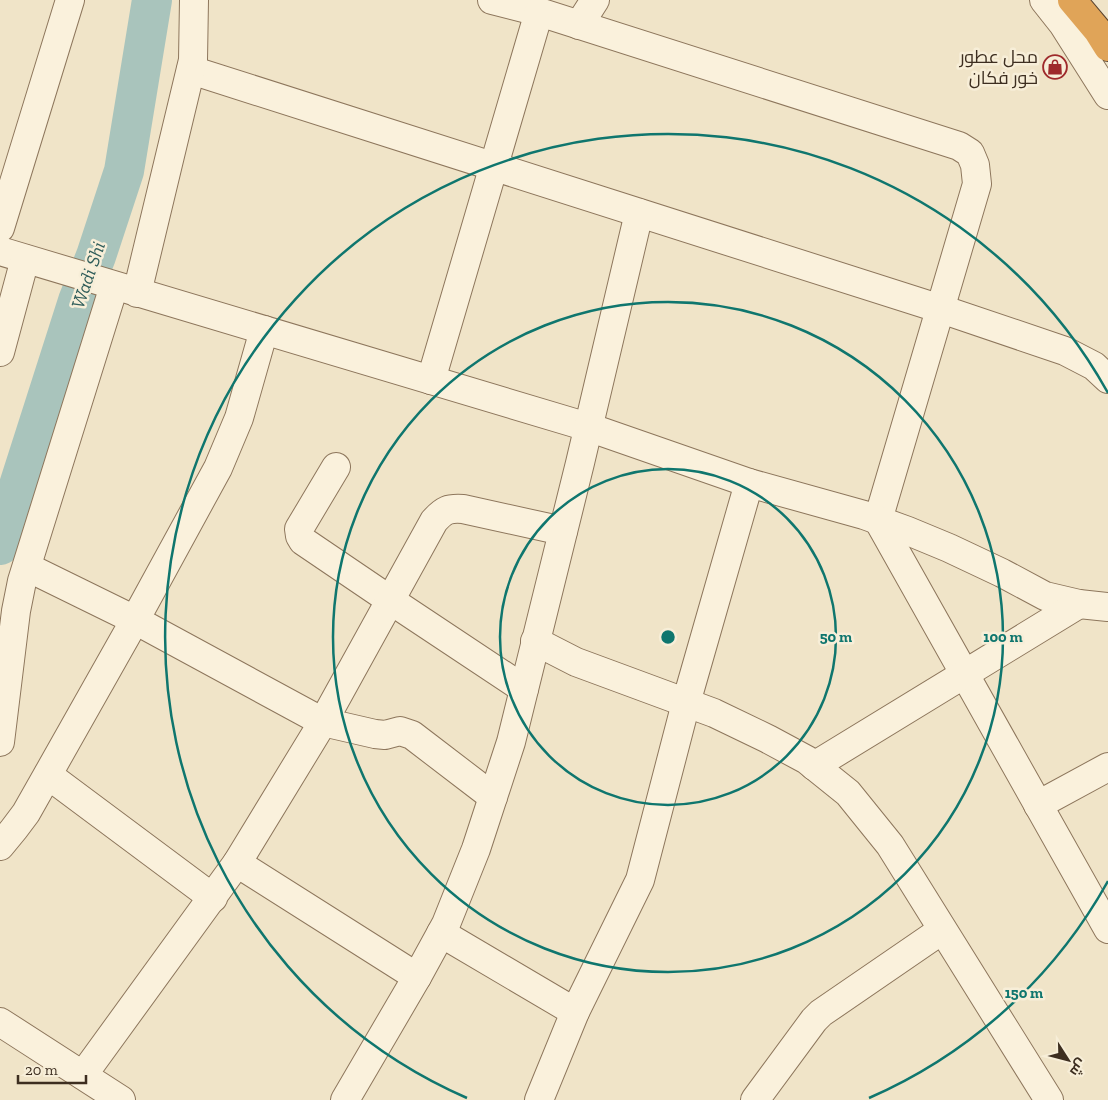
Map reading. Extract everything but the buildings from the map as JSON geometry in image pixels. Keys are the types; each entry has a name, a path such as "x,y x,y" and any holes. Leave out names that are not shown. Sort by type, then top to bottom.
{"highway":[{"path":"1072,0 1108,47"}],"street":[{"path":"0,228 70,0"},
{"path":"0,742 16,610 27,567 126,289 191,70 193,60 194,0"},
{"path":"492,0 539,12 959,146 970,154 975,165 977,184 878,520 1108,929"},
{"path":"580,25 595,0"},
{"path":"1044,0 1062,24 1108,95"},
{"path":"431,380 539,12"},
{"path":"191,70 1065,350 1094,366 1108,379"},
{"path":"345,1100 446,924 476,850 511,742 639,213"},
{"path":"0,352 24,259 588,427 749,483 878,520 949,548 1045,596 1079,604 1108,607"},
{"path":"0,846 26,813 205,492 239,418 264,330"},
{"path":"336,467 299,529 303,540 524,688"},
{"path":"539,1100 575,1012 640,880 686,703 749,483"},
{"path":"83,1075 237,863 323,722 434,521 441,513 450,509 463,509 563,531"},
{"path":"27,567 135,620 323,722 375,734 385,735 400,731 412,734 493,797"},
{"path":"814,766 1079,604"},
{"path":"535,641 576,662 714,713 768,739 807,760 848,793 890,845 1049,1100"},
{"path":"1038,805 1108,767"},
{"path":"48,775 213,898"},
{"path":"237,863 417,977"},
{"path":"755,1100 821,1013 942,930"},
{"path":"440,933 575,1012"},
{"path":"0,1022 121,1100"}],"waterway":[{"name":"Wadi Shi","path":"0,545 78,301 96,256 124,171 152,0"}],"place":[{"name":"محل عطور خور فكان","path":"1055,67"}]}
